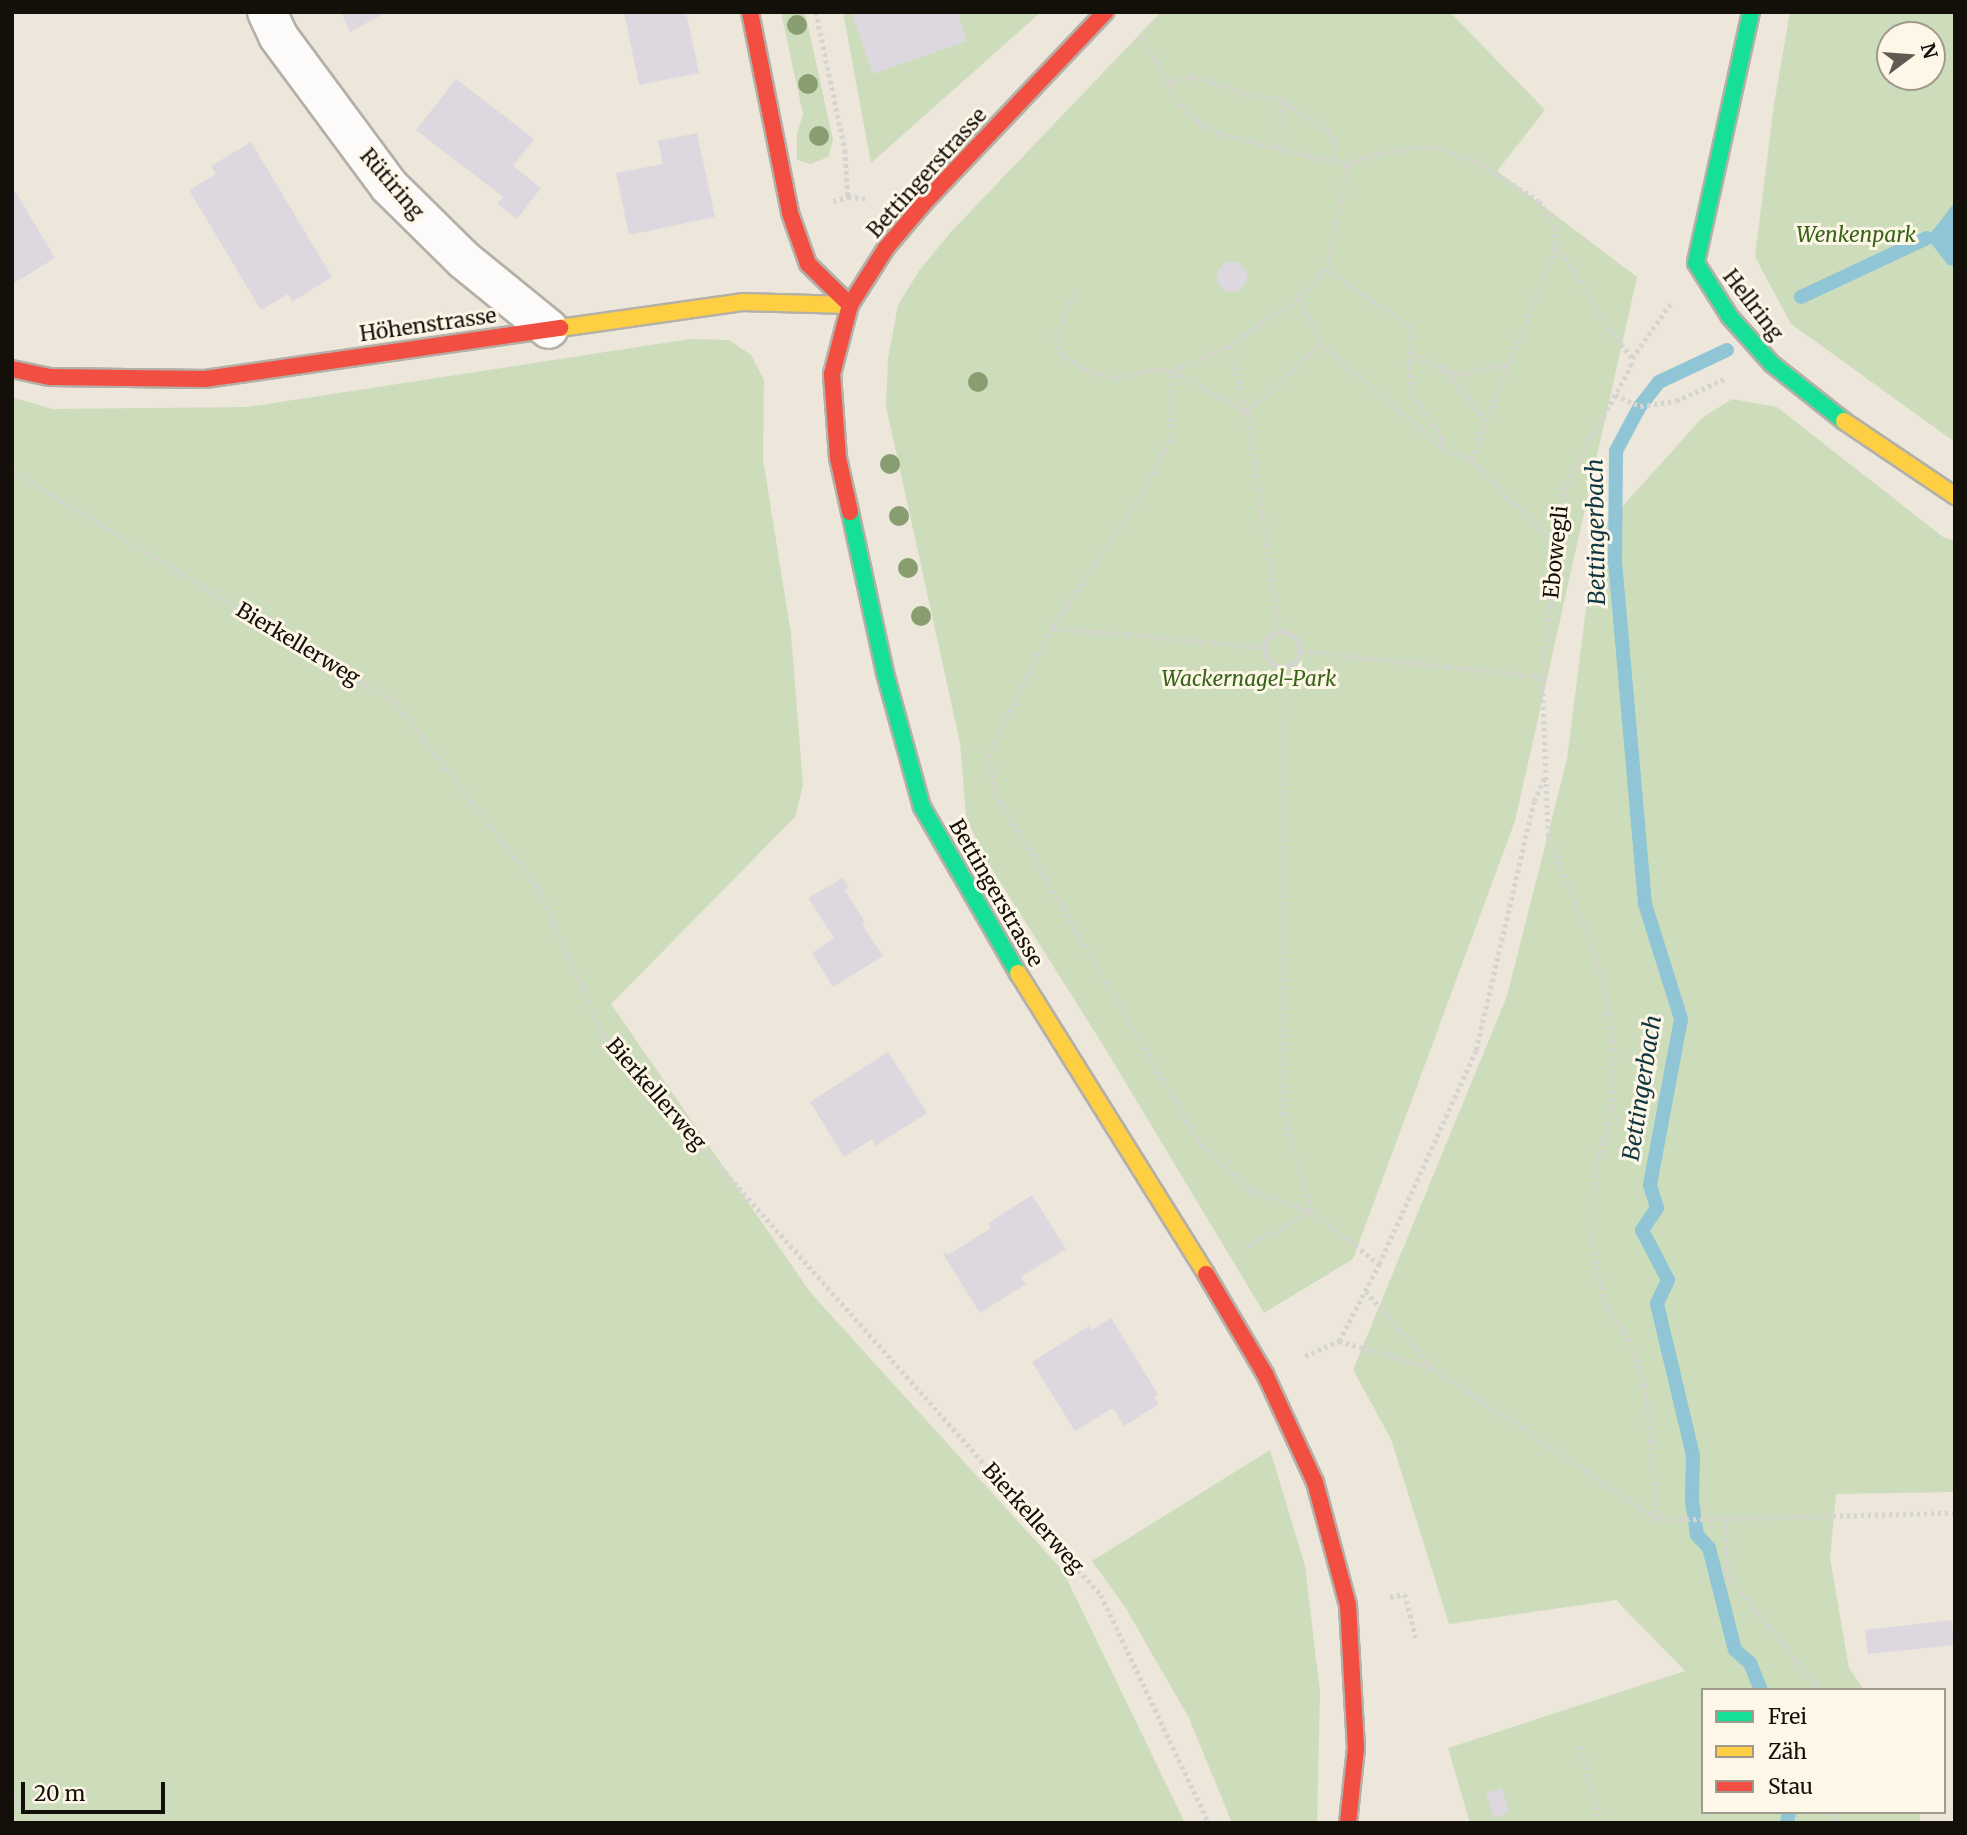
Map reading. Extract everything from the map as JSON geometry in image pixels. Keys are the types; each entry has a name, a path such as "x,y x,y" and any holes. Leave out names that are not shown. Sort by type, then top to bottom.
{"street":[{"name":"Rütiring","path":"267,12 278,36 389,186 464,260 549,329"},
{"path":"750,12 790,213 808,264 850,304"},
{"name":"Bettingerstrasse","path":"1105,12 923,204 886,248 850,304 832,374 838,458 885,673 922,807 993,934 1204,1270 1265,1374 1315,1482 1348,1605 1356,1748 1348,1823"},
{"name":"Hellring","path":"1751,12 1696,263 1730,317 1769,359 1833,414 1955,496"},
{"name":"Höhenstrasse","path":"12,369 50,377 205,379 742,302 850,304"}],"path":[{"path":"816,12 845,150 848,197"},
{"path":"1141,36 1181,105 1197,121 1220,134 1348,165 1369,155 1432,146 1477,162 1539,201 1555,228 1556,246 1506,365 1471,460"},
{"path":"1168,83 1192,76 1252,96 1281,100 1329,132 1334,141 1334,162"},
{"path":"1279,148 1281,100"},
{"path":"1174,371 1229,346 1299,299 1327,269 1348,165"},
{"path":"790,213 848,197 923,204"},
{"path":"1556,246 1580,279 1600,316 1633,358"},
{"name":"Ebowegli","path":"1658,1520 1644,1382 1629,1341 1605,1304 1593,1248 1594,1173 1612,1108 1614,1050 1604,989 1588,936 1548,836 1542,677 1563,490 1633,358 1696,263"},
{"path":"1327,269 1414,330 1410,352 1412,395 1442,437 1442,447"},
{"path":"1077,288 1055,339 1059,353 1087,370 1115,378 1152,370 1174,371 1247,412"},
{"path":"1299,299 1321,344 1442,447 1471,460 1556,546"},
{"path":"1247,412 1321,344"},
{"path":"1229,346 1247,412 1280,632"},
{"path":"1410,352 1454,379 1485,421"},
{"path":"1615,395 1640,406 1676,401 1769,359"},
{"path":"1430,365 1462,374 1506,365"},
{"path":"1174,371 1169,442 1142,493 1052,628 989,754 996,793 1197,1139 1249,1190 1311,1211 1379,1264"},
{"name":"Bierkellerweg","path":"12,471 394,701 537,886 604,1036 1101,1595 1209,1823"},
{"path":"1052,628 1264,648"},
{"path":"1302,651 1299,660 1292,666 1283,666 1274,665 1267,658 1264,648 1266,641 1280,632 1290,634 1302,651 1542,677"},
{"path":"1283,666 1284,1115 1311,1211"},
{"path":"1265,1374 1339,1341 1379,1264 1476,1049 1534,801 1546,774"},
{"path":"1204,1270 1311,1211"},
{"path":"1366,1291 1433,1368 1658,1520 1955,1513"},
{"path":"1339,1341 1433,1368"},
{"path":"1726,1518 1727,1575 1818,1688"},
{"path":"1580,1746 1601,1823"},
{"path":"12,1798 49,1823"}],"green space":[{"path":"781,12 805,12 833,140 828,157 811,164 797,160 797,134 803,114"},
{"path":"843,12 1041,12 871,163"},
{"name":"Wackernagel-Park","path":"1161,12 1450,12 1545,110 1497,171 1637,277 1515,821 1353,1259 1264,1313 1103,1045 980,850 966,815 960,743 886,406 888,359 898,305 919,271 950,233"},
{"name":"Wenkenpark","path":"1790,12 1955,12 1955,442 1791,324 1755,257 1774,104"},
{"path":"690,339 729,340 751,355 764,380 763,459 791,634 803,785 795,817 611,1004 810,1292 1063,1571 1185,1823 12,1823 12,397 52,409 247,407"},
{"path":"1732,399 1777,407 1943,537 1955,541 1955,1492 1836,1494 1830,1558 1849,1668 1863,1688 1701,1688 1701,1814 1920,1814 1920,1823 1470,1823 1448,1748 1685,1671 1616,1600 1449,1624 1391,1439 1353,1370 1507,996 1567,759 1595,537 1702,418"},
{"path":"1270,1450 1305,1566 1320,1692 1317,1823 1232,1823 1189,1718 1125,1607 1092,1561"}],"water":[{"path":"1955,202 1955,266 1948,265 1927,238"}],"building":[{"path":"341,12 387,12 350,32"},
{"path":"624,12 686,12 699,73 639,85"},
{"path":"851,12 957,12 967,41 873,74"},
{"path":"456,79 534,139 513,166 541,188 517,219 497,204 503,197 416,130"},
{"path":"697,133 715,217 629,235 616,173 663,164 658,141"},
{"path":"251,142 332,277 292,302 288,294 261,310 189,190 216,174 211,166"},
{"path":"12,186 55,258 14,283 12,279"},
{"path":"1232,262 1243,266 1247,277 1243,288 1232,292 1221,288 1217,277 1221,266"},
{"path":"843,878 849,888 845,890 865,922 862,924 883,956 833,987 812,953 834,938 808,898"},
{"path":"888,1052 927,1113 875,1146 872,1139 844,1157 810,1102"},
{"path":"1032,1195 1066,1249 1021,1277 1026,1284 980,1313 943,1254 946,1252 948,1255 991,1228 988,1223"},
{"path":"1111,1318 1158,1394 1154,1397 1159,1404 1124,1426 1113,1408 1075,1431 1032,1362 1089,1326 1092,1330"},
{"path":"1952,1620 1955,1645 1868,1654 1865,1630"},
{"path":"1502,1788 1509,1813 1494,1818 1486,1793"}],"waterway":[{"name":"Bettingerbach","path":"1801,297 1927,238"},
{"name":"Bettingerbach","path":"1727,350 1659,382 1640,406 1616,451 1615,561 1645,904 1681,1019 1650,1185 1657,1208 1642,1230 1668,1280 1657,1304 1693,1455 1692,1500 1697,1535 1709,1548 1735,1650 1750,1663 1760,1688"},
{"name":"Bettingerbach","path":"1787,1823 1789,1814"}],"traffic: fast":[{"path":"1751,12 1696,263 1730,317 1772,364 1844,421"},
{"path":"850,512 885,673 922,807 1018,973"}],"traffic: slow":[{"path":"560,328 742,302 850,305"},
{"path":"1844,421 1955,496"},
{"path":"1018,973 1206,1274"}],"traffic: jam":[{"path":"750,12 790,213 808,264 850,305"},
{"path":"850,512 838,458 832,374 850,305 886,248 923,204 1105,12"},
{"path":"12,369 50,377 205,379 560,328"},
{"path":"1206,1274 1265,1374 1315,1482 1348,1605 1356,1748 1348,1823"}]}
